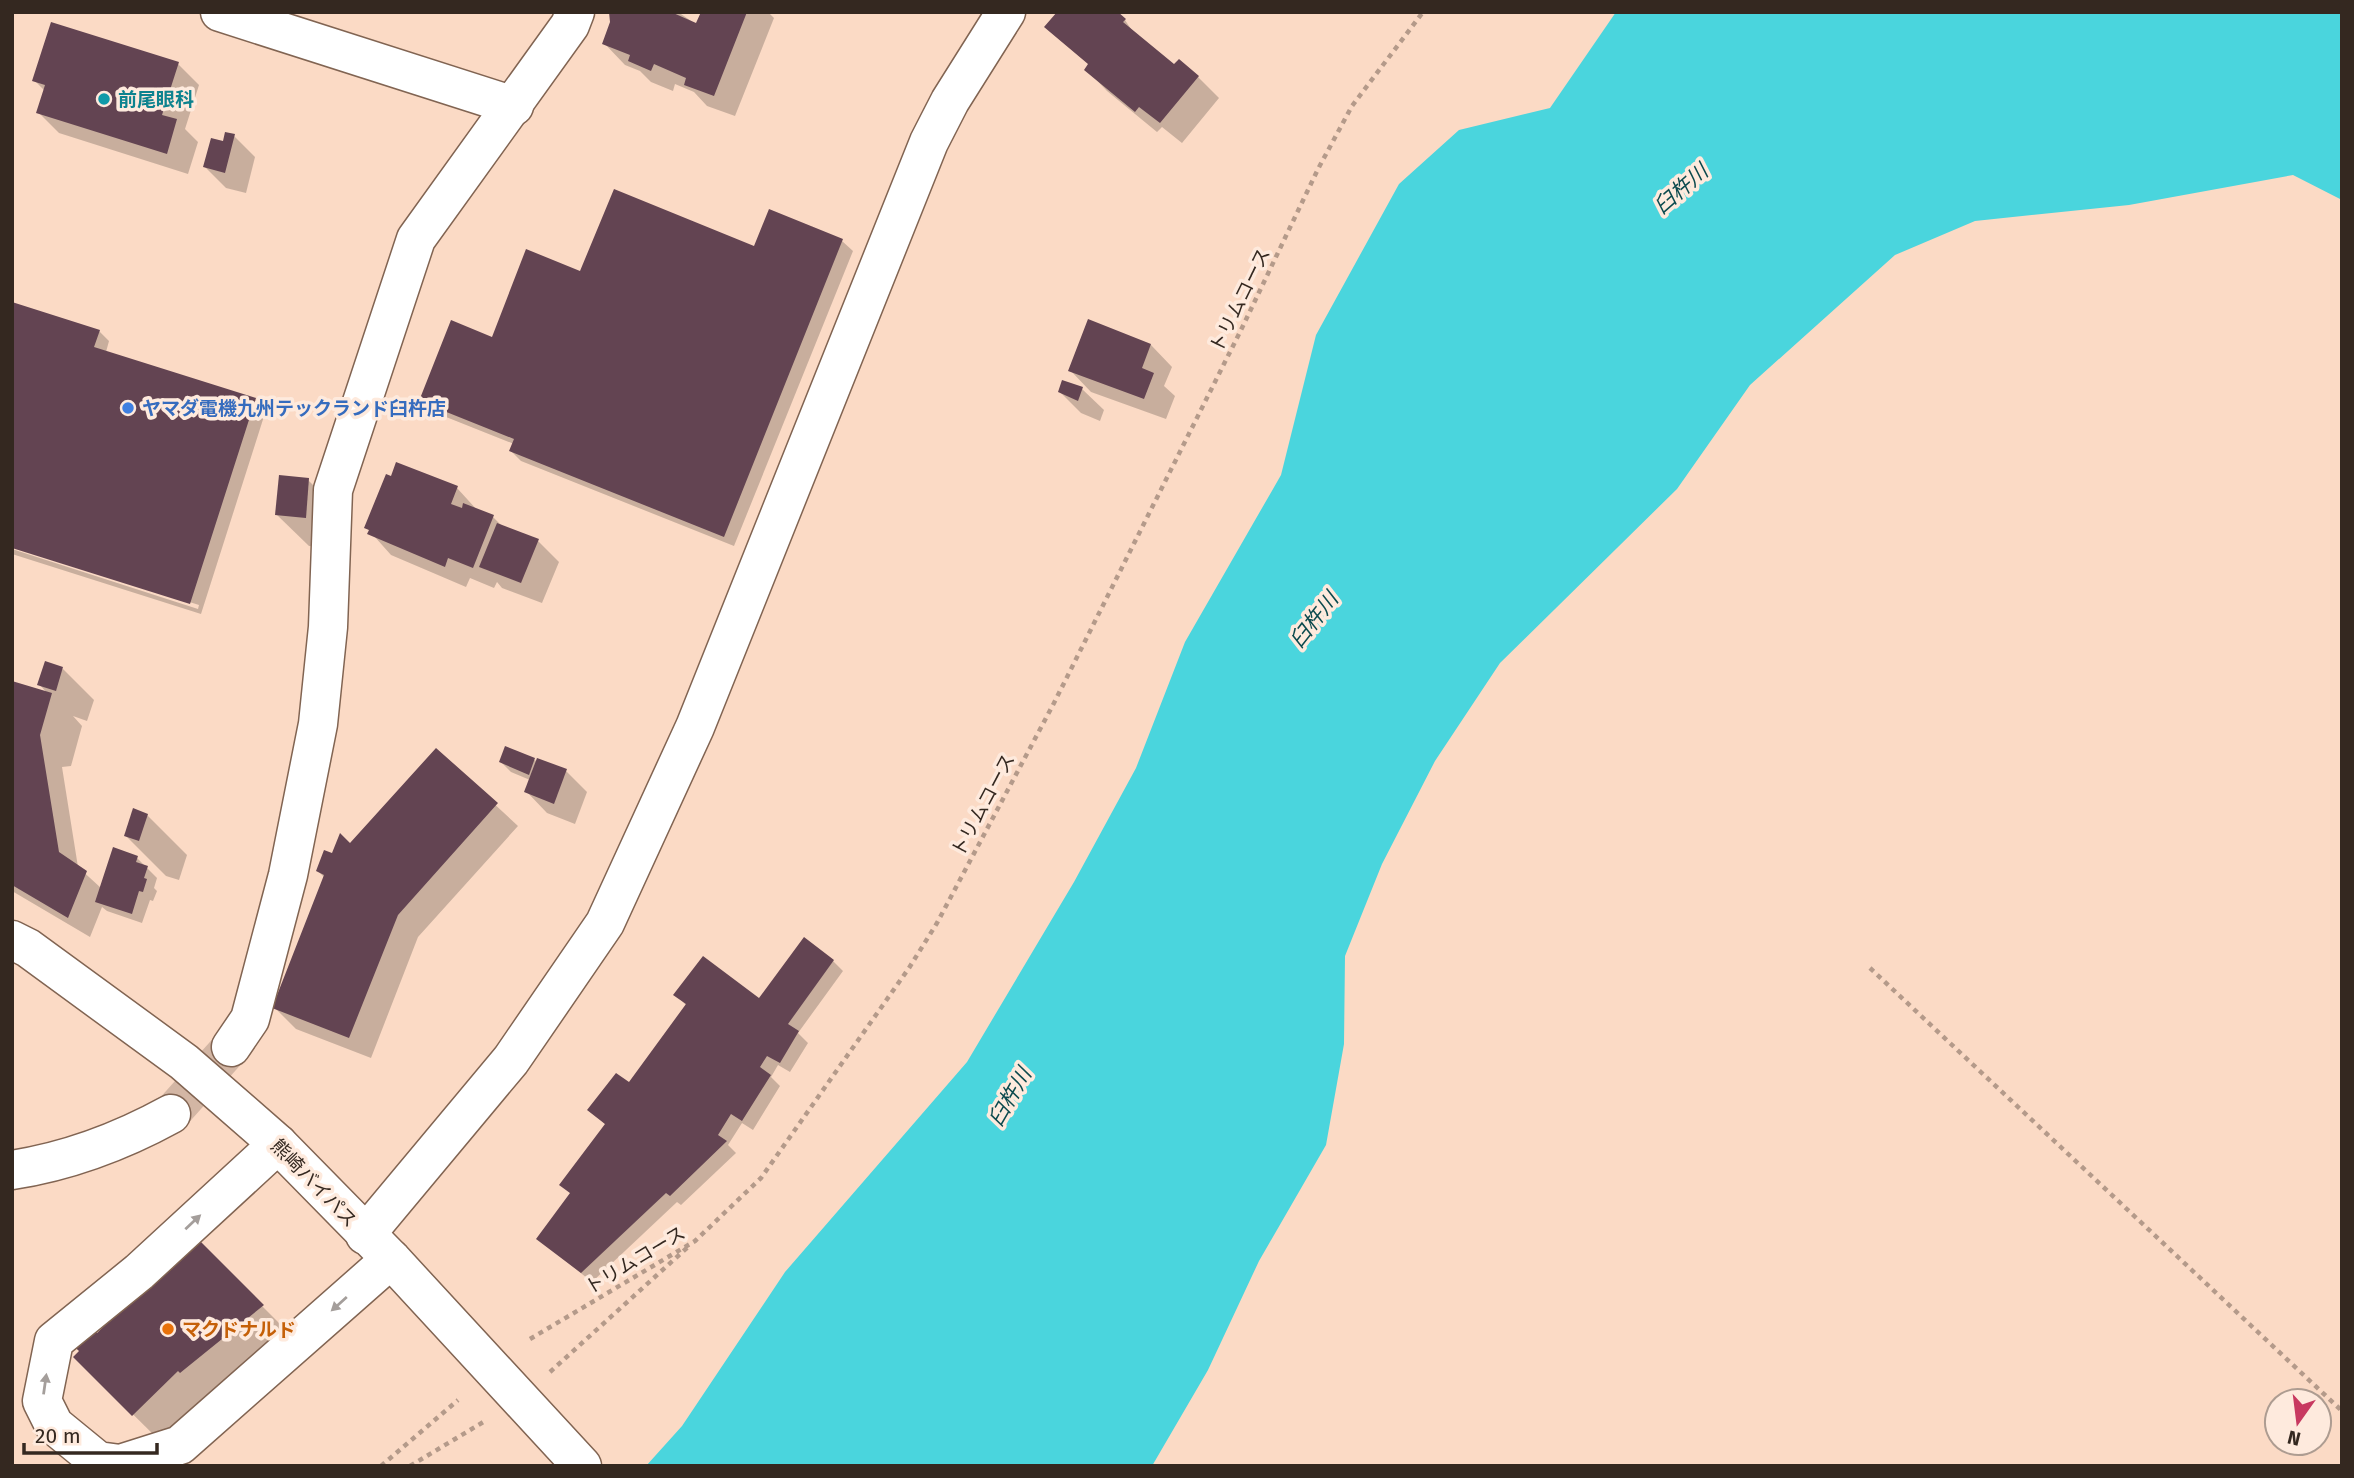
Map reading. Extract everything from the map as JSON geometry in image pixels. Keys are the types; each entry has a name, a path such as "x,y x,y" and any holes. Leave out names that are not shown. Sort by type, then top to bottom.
{"main road":[{"path":"220,12 514,106"},
{"path":"231,1047 250,1019 285,888 318,724 328,626 333,490 416,239 514,106 570,24 575,12"},
{"path":"278,1143 139,1272 54,1341 43,1401 54,1425 98,1461 118,1465 180,1445 378,1247 605,923 695,727 929,142 950,101 1006,12"},
{"name":"熊崎バイパス","path":"12,940 28,948 184,1062 278,1143 582,1466"},
{"path":"12,1170 67,1159 127,1138 171,1114"}],"path":[{"name":"トリムコース","path":"530,1339 695,1241 761,1178 888,1000 937,923 1054,703 1089,627 1352,106 1423,12"},
{"path":"1870,968 2342,1411"},
{"path":"544,1377 695,1241"},
{"path":"381,1466 458,1400"},
{"path":"410,1466 489,1418"}],"water":[{"name":"臼杵川","path":"1616,12 2342,12 2342,200 2293,175 2129,205 1975,221 1895,255 1750,385 1677,489 1500,663 1435,761 1382,864 1345,956 1344,1044 1326,1145 1259,1261 1208,1370 1152,1466 646,1466 682,1426 785,1272 967,1062 1074,882 1136,768 1185,642 1281,475 1316,335 1399,184 1459,130 1550,108"}],"building":[{"path":"609,12 671,12 696,23 701,12 747,12 714,96 684,85 686,78 654,64 651,71 628,61 630,55 602,44 610,22"},
{"path":"1057,12 1118,12 1126,19 1123,22 1174,64 1179,59 1199,76 1160,123 1139,107 1135,112 1084,70 1088,64 1044,27"},
{"name":"前尾眼科","path":"51,22 179,62 162,115 177,119 167,154 36,113 45,85 32,81"},
{"path":"225,132 235,134 225,173 203,167 211,138 223,141"},
{"path":"614,189 754,246 769,209 843,239 724,537 509,451 514,439 419,401 451,320 492,337 526,249 580,271"},
{"path":"12,302 100,330 94,347 256,398 190,604 12,548"},
{"path":"1088,319 1151,344 1142,368 1154,373 1144,399 1068,371"},
{"path":"1062,380 1083,387 1078,401 1058,392"},
{"path":"396,462 458,486 451,504 462,508 463,503 494,515 473,568 448,558 445,567 367,534 369,530 364,528 386,474 391,476"},
{"path":"279,475 309,478 306,518 275,515"},
{"path":"497,523 539,539 521,583 479,567"},
{"path":"45,661 63,667 56,691 37,685"},
{"path":"12,681 52,693 40,735 59,852 87,871 68,918 12,885"},
{"path":"505,746 535,758 529,775 499,762"},
{"path":"436,748 498,803 398,915 349,1038 272,1008 324,875 316,871 324,850 332,853 340,833 350,843"},
{"path":"537,758 567,769 554,804 524,792"},
{"path":"133,808 148,814 139,841 124,836"},
{"path":"113,847 138,856 136,862 148,866 143,892 139,891 132,914 95,902"},
{"path":"804,937 834,960 788,1024 799,1031 780,1063 767,1056 760,1067 771,1075 742,1121 731,1114 718,1135 727,1141 670,1196 666,1193 581,1273 536,1239 570,1193 559,1185 605,1124 587,1110 616,1073 629,1082 686,1004 673,995 703,956 759,998"},
{"name":"マクドナルド","path":"196,1237 264,1305 180,1373 178,1371 132,1416 73,1357 79,1351 70,1343 88,1324 97,1333"}],"tunnel":[{"path":"171,1114 231,1047"}],"place":[{"name":"前尾眼科","path":"104,99"},
{"name":"ヤマダ電機九州テックランド臼杵店","path":"128,408"},
{"name":"マクドナルド","path":"168,1329"}]}
